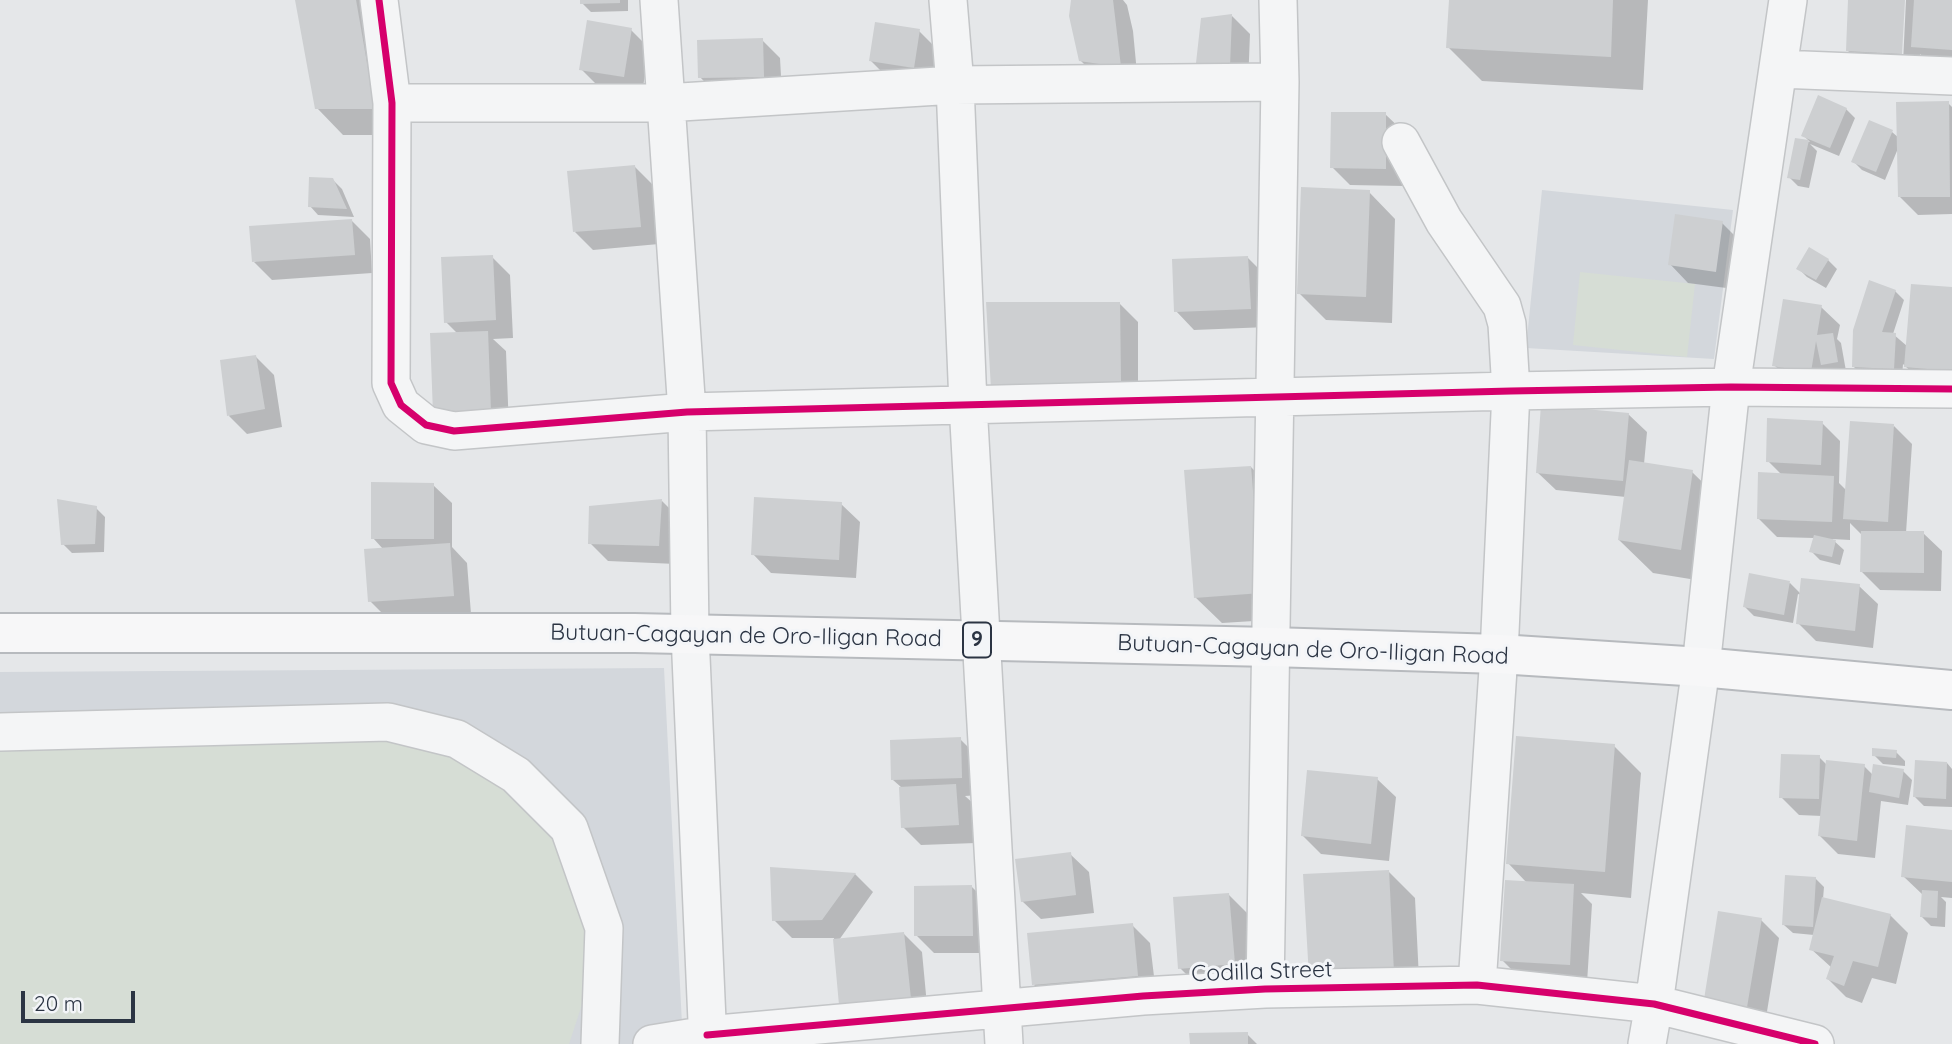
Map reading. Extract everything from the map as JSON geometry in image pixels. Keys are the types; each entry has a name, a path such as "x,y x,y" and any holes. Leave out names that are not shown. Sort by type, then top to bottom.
{"highway":[{"name":"Butuan-Cagayan de Oro-Iligan Road","path":"0,633 690,634 1270,647 1499,654 1701,667 1952,690"}],"street":[{"path":"379,0 392,103 391,383 401,405 426,425 454,431 687,412 1275,396 1731,387 1952,388"},
{"path":"659,0 687,412 690,634 707,1040"},
{"path":"948,0 955,85 968,404 1004,1044"},
{"path":"1265,989 1280,82 1278,0"},
{"path":"1647,1044 1701,667 1731,387 1788,0"},
{"path":"1779,69 1952,76"},
{"path":"392,103 665,103 955,85 1280,82"},
{"path":"1401,142 1444,221 1502,306 1507,324 1511,391 1499,654 1477,985"},
{"path":"0,732 388,722 457,739 516,775 569,828 604,928 600,1044"},
{"name":"Codilla Street","path":"652,1044 1143,996 1265,989 1477,985 1654,1004 1815,1044"}],"shaded area":[{"path":"1542,190 1733,210 1714,359 1526,348"},
{"path":"1580,272 1695,284 1687,357 1573,345"},
{"path":"664,668 683,1044 0,1044 0,672"},
{"path":"424,741 550,794 600,950 569,1044 0,1044 0,742"}],"building":[{"path":"295,0 356,0 375,109 315,109"},
{"path":"580,0 620,0 620,3 580,4"},
{"path":"1071,0 1113,0 1121,67 1079,61 1069,16"},
{"path":"1449,0 1613,0 1611,57 1446,48"},
{"path":"1848,0 1905,0 1902,54 1846,51"},
{"path":"1914,0 1952,0 1952,50 1911,47"},
{"path":"1232,14 1230,66 1196,63 1201,18"},
{"path":"587,20 632,28 624,77 579,70"},
{"path":"875,22 920,29 914,68 869,61"},
{"path":"763,38 764,77 698,78 697,40"},
{"path":"1818,95 1847,108 1830,148 1801,136"},
{"path":"1949,101 1950,197 1898,197 1896,102"},
{"path":"1331,112 1386,112 1386,169 1330,168"},
{"path":"1869,120 1893,130 1876,172 1851,162"},
{"path":"1795,138 1809,140 1800,180 1787,178"},
{"path":"635,165 641,227 573,232 567,171"},
{"path":"309,177 333,178 347,209 308,207"},
{"path":"1301,187 1370,190 1366,297 1297,294"},
{"path":"1675,214 1723,221 1716,272 1668,265"},
{"path":"352,219 355,255 252,262 249,226"},
{"path":"1809,247 1829,259 1816,280 1796,269"},
{"path":"493,255 496,320 444,323 441,257"},
{"path":"1248,256 1251,309 1174,312 1172,259"},
{"path":"1869,280 1896,290 1882,332 1896,333 1894,369 1852,367 1853,330"},
{"path":"1911,284 1952,287 1952,371 1904,367"},
{"path":"1783,299 1822,305 1817,335 1833,333 1838,362 1821,365 1816,341 1811,372 1772,366"},
{"path":"986,302 1120,302 1121,383 991,389"},
{"path":"488,331 491,412 433,414 430,333"},
{"path":"256,355 265,409 227,416 220,360"},
{"path":"1541,405 1629,413 1623,481 1536,473"},
{"path":"1767,418 1823,421 1821,465 1766,462"},
{"path":"1850,421 1894,424 1888,522 1843,519"},
{"path":"1629,460 1693,470 1681,550 1618,540"},
{"path":"1251,466 1261,593 1194,598 1184,470"},
{"path":"1758,472 1834,476 1832,522 1757,519"},
{"path":"371,482 434,483 434,539 371,539"},
{"path":"754,497 842,502 839,560 751,555"},
{"path":"57,499 97,506 95,544 61,545"},
{"path":"662,499 659,546 588,544 589,506"},
{"path":"1861,531 1924,531 1924,573 1860,572"},
{"path":"1814,535 1836,540 1832,557 1809,552"},
{"path":"450,543 454,596 368,602 364,549"},
{"path":"1749,573 1790,581 1784,615 1743,607"},
{"path":"1801,578 1860,584 1855,631 1796,624"},
{"path":"1516,736 1615,744 1605,872 1506,864"},
{"path":"961,737 962,778 891,780 890,740"},
{"path":"1872,748 1897,750 1896,758 1872,756"},
{"path":"1781,754 1820,755 1819,799 1779,798"},
{"path":"1826,760 1865,764 1857,841 1818,836"},
{"path":"1915,760 1947,762 1946,799 1913,797"},
{"path":"1873,764 1904,769 1899,798 1869,792"},
{"path":"1307,770 1378,777 1371,844 1301,836"},
{"path":"956,784 959,825 901,828 899,787"},
{"path":"1906,825 1952,830 1952,882 1901,877"},
{"path":"1071,852 1076,895 1021,902 1015,859"},
{"path":"770,867 856,873 822,920 772,921"},
{"path":"1389,870 1394,973 1309,977 1303,874"},
{"path":"1785,875 1816,877 1813,927 1782,925"},
{"path":"1505,880 1574,884 1570,965 1500,961"},
{"path":"972,885 973,936 914,936 914,886"},
{"path":"1922,890 1938,891 1937,918 1920,917"},
{"path":"1229,893 1235,964 1178,969 1173,897"},
{"path":"1822,897 1891,914 1878,967 1853,961 1844,986 1826,979 1834,956 1809,950"},
{"path":"1718,911 1762,918 1745,1019 1702,1012"},
{"path":"1133,923 1138,976 1032,985 1027,933"},
{"path":"904,932 911,999 839,1005 833,939"},
{"path":"1248,1032 1248,1044 1190,1044 1189,1033"}],"cycle path":[{"path":"379,0 392,103 391,383 401,405 426,425 454,431 687,412 1511,391 1731,387 1952,389"},
{"path":"707,1035 1143,996 1265,989 1477,985 1654,1004 1815,1044"}]}
